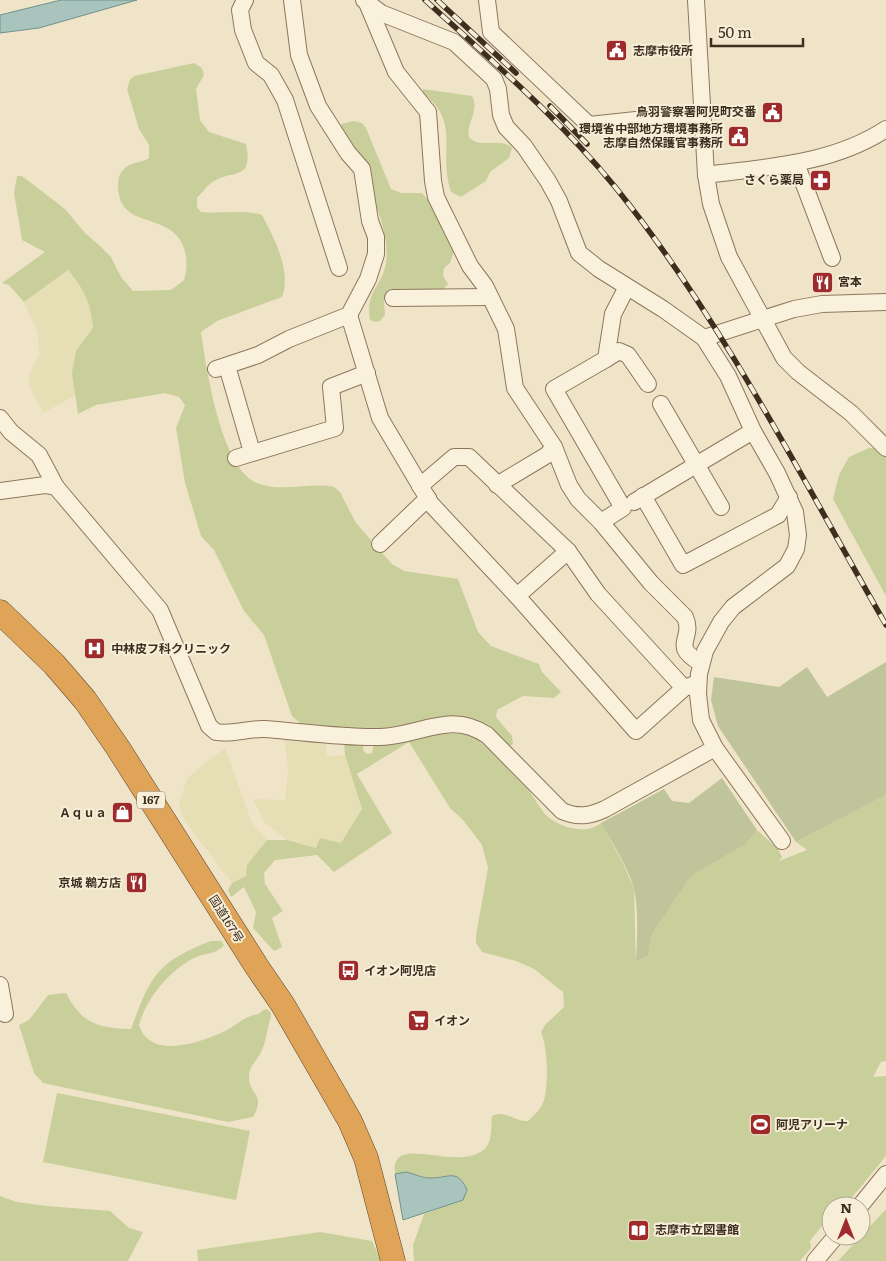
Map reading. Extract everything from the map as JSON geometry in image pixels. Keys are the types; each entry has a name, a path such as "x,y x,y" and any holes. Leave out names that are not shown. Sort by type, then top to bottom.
{"highway":[{"name":"国道167号","path":"0,612 54,664 84,700 118,748 257,968 283,1004 350,1121 366,1158 393,1261"}],"street":[{"path":"244,0 240,10 243,30 256,63 271,75 285,100 339,268"},
{"path":"252,452 222,367 258,355 289,339 349,315 368,279 376,254 376,237 370,221 362,169 348,153 318,106 303,68 292,0"},
{"path":"487,0 491,32 589,125 702,113"},
{"path":"696,0 706,176 711,204 720,235 742,286 784,358 798,372 851,413 886,448"},
{"path":"349,315 380,418 424,492 636,731 691,685 711,639 734,608 780,573 793,557 798,543 798,524 789,497 753,431 728,376 704,338 591,264 579,253 559,201 537,162 506,127 501,115 498,89 494,79 480,63 454,42 394,20 365,2"},
{"path":"365,2 396,72 428,112 436,197 470,266 485,286 506,329 515,388 554,447 569,485 578,499 601,522 651,583 685,617 687,624 684,646 686,652 701,663"},
{"path":"706,176 796,163 845,148 886,129"},
{"path":"796,163 832,258"},
{"path":"606,359 613,314 627,287"},
{"path":"393,298 490,297"},
{"path":"704,338 761,318 822,304 886,302"},
{"path":"623,508 554,389 619,351 628,355 648,384"},
{"path":"236,458 335,428 331,387 367,374"},
{"path":"661,404 721,507"},
{"path":"0,418 11,432 38,455 56,487 160,610 209,726 216,732 263,729 337,736 381,737 408,734 438,724 458,723 476,728 487,735 562,811 579,816 594,815 715,748"},
{"path":"601,522 753,431"},
{"path":"497,485 547,455 554,447"},
{"path":"380,544 454,457 469,457 568,551 598,594 691,685 701,720 715,748 782,841"},
{"path":"0,491 45,485 56,487"},
{"path":"643,496 683,565 778,515 789,497"},
{"path":"517,596 568,551"},
{"path":"0,985 5,1014"},
{"path":"868,1196 886,1174"},
{"path":"815,1261 828,1246"}],"shaded area":[{"path":"68,270 82,287 91,306 93,328 76,351 72,373 76,395 43,413 29,385 30,372 39,356 38,333 24,302"},
{"path":"284,736 325,739 327,756 345,755 362,809 341,843 320,838 316,848 287,840 264,822 253,799 285,800 288,769"},
{"path":"225,748 252,823 267,840 247,865 246,876 232,883 183,818 179,805 187,778"}],"green space":[{"path":"194,63 202,68 204,75 196,89 200,120 209,132 246,144 248,156 244,170 219,179 207,186 197,198 197,207 201,212 247,212 262,215 280,255 285,277 282,297 217,321 201,332 217,415 234,458 244,474 257,483 266,486 334,487 340,492 356,523 392,564 404,571 458,579 478,632 491,646 539,664 542,672 561,692 554,698 523,696 497,710 496,717 512,736 513,744 510,746 484,726 365,731 307,726 301,724 292,716 264,635 244,611 214,550 201,536 185,483 176,428 185,405 179,397 165,393 96,405 78,414 72,373 76,351 93,328 88,304 82,290 68,270 24,302 9,285 2,283 45,252 22,240 14,193 17,176 22,176 65,209 85,233 111,257 121,277 133,291 171,290 184,280 187,265 185,250 178,237 165,227 134,215 127,210 119,196 118,182 125,168 149,158 149,145 139,129 127,89 130,80 134,76"},
{"path":"423,89 472,96 474,111 469,127 469,137 479,143 502,143 512,148 509,158 490,172 486,181 461,197 451,192 447,177 446,138 442,115 435,104 423,93"},
{"path":"353,121 362,123 366,128 391,189 402,193 422,193 428,200 454,251 450,263 444,268 443,276 448,284 443,289 388,293 384,300 385,315 380,321 375,322 370,320 370,302 384,270 386,246 384,229 371,194 339,129 342,124"},
{"path":"869,448 876,448 886,456 886,596 833,499 839,475 849,457"},
{"path":"886,662 886,795 796,842 718,726 711,700 714,677 779,687 807,667 827,697"},
{"path":"422,733 465,734 476,738 497,757 530,792 543,812 554,821 574,829 588,829 601,823 623,863 634,889 636,962 648,956 652,934 691,876 746,844 757,830 778,849 782,857 779,861 807,850 796,842 886,795 886,1061 881,1062 873,1077 886,1076 886,1156 853,1196 821,1196 821,1227 810,1241 811,1248 800,1261 414,1261 413,1245 424,1214 438,1209 452,1175 429,1178 406,1172 395,1174 396,1161 403,1155 462,1157 476,1154 489,1143 492,1116 502,1114 518,1120 528,1121 535,1115 543,1103 547,1078 545,1048 541,1032 545,1025 564,1007 563,992 534,969 516,961 482,952 476,943 488,868 482,845 463,820 450,808 409,742 357,774 392,833 334,872 317,855 275,860 264,873 265,884 283,911 272,918 282,947 274,951 253,928 256,912 244,887 231,897 228,890 232,883 246,876 247,865 267,840 287,840 316,848 320,838 341,843 362,809 345,755 344,742 364,742 363,750 367,754 372,753 374,744"},
{"path":"722,778 757,830 746,844 691,876 652,934 648,956 636,962 637,916 634,889 624,863 601,823 664,789 672,801 689,803"},
{"path":"211,941 221,941 224,945 215,952 196,957 177,969 154,995 139,1025 145,1036 153,1042 176,1046 213,1036 267,1009 271,1013 271,1017 265,1041 249,1074 250,1084 258,1099 257,1110 253,1117 228,1122 43,1083 34,1073 19,1025 29,1020 48,995 66,993 78,1012 92,1022 109,1027 131,1029 144,995 158,973 179,956"},
{"path":"57,1093 250,1131 236,1200 43,1162"},
{"path":"0,1196 17,1202 46,1206 110,1211 129,1228 143,1232 128,1261 0,1261"},
{"path":"886,1209 886,1261 838,1261 852,1246 871,1246 871,1225"},
{"path":"320,1232 372,1241 381,1261 198,1261 197,1250"}],"water":[{"path":"61,0 137,0 39,28 0,33 0,15"},
{"path":"406,1172 427,1178 456,1177 460,1179 467,1190 463,1200 403,1220 395,1174"}],"railway":[{"path":"425,0 548,114 594,162 655,239 726,346 759,401 886,625"},
{"path":"437,0 516,73"},
{"path":"550,106 587,144"}],"place":[{"name":"志摩市役所","path":"617,51"},
{"name":"鳥羽警察署阿児町交番","path":"772,112"},
{"name":"環境省中部地方環境事務所 志摩自然保護官事務所","path":"739,136"},
{"name":"さくら薬局","path":"820,180"},
{"name":"宮本","path":"822,282"},
{"name":"中林皮フ科クリニック","path":"95,649"},
{"name":"Ａｑｕａ","path":"123,813"},
{"name":"京城 鵜方店","path":"137,883"},
{"name":"イオン阿児店","path":"348,971"},
{"name":"イオン","path":"418,1021"},
{"name":"阿児アリーナ","path":"760,1125"},
{"name":"志摩市立図書館","path":"639,1230"}]}
